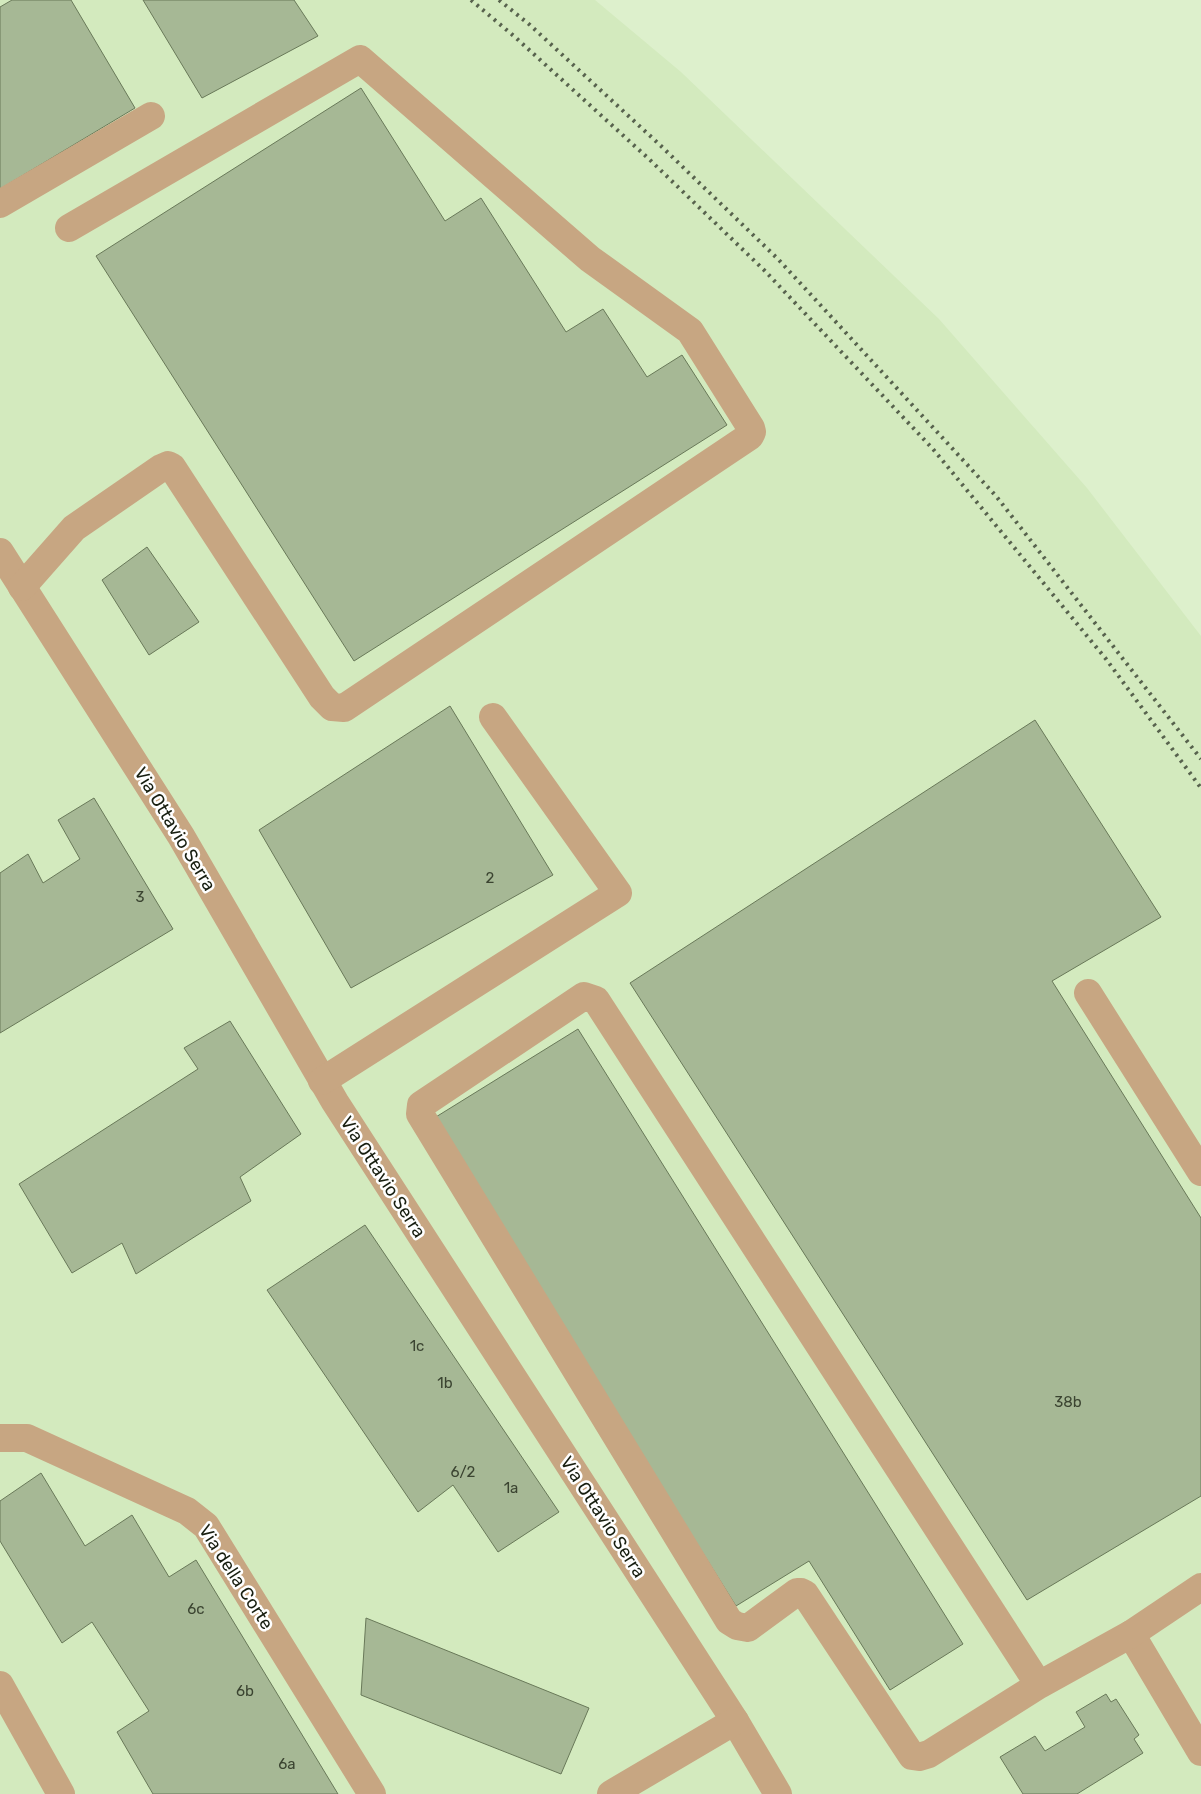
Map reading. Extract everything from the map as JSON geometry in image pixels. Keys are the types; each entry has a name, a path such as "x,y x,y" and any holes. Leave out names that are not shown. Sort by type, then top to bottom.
{"street":[{"path":"22,587 74,528 168,465 172,467 322,697 332,707 344,708 750,436 752,432 690,331 590,259 360,60 69,228"},
{"path":"0,204 151,116"},
{"name":"Via Ottavio Serra","path":"0,552 181,836 334,1102 735,1721 778,1794"},
{"path":"322,1081 618,893 493,717"},
{"path":"1088,993 1201,1172"},
{"path":"1040,1685 596,1000 584,996 421,1105 420,1114 729,1621 737,1626 748,1628 797,1592 805,1594 912,1756 919,1757 929,1754 1040,1685 1131,1634 1201,1587"},
{"name":"Via della Corte","path":"0,1438 27,1438 188,1510 206,1526 372,1794"},
{"path":"1131,1634 1201,1752"},
{"path":"0,1684 61,1794"},
{"path":"611,1794 735,1721"}],"shaded area":[{"path":"0,0 595,0 681,72 939,319 1087,488 1201,636 1201,1794 0,1794"}],"building":[{"path":"12,0 71,0 135,108 0,189 0,7"},
{"path":"143,0 294,0 318,36 202,98"},
{"path":"361,88 445,221 481,198 566,332 603,309 647,377 682,355 727,425 354,661 96,256"},
{"path":"147,547 199,622 149,655 102,580"},
{"path":"450,706 553,875 351,988 259,830"},
{"path":"1035,720 1161,917 1052,981 1201,1218 1201,1496 1027,1600 630,983"},
{"path":"94,798 173,929 0,1033 0,873 28,854 43,883 80,859 58,820"},
{"path":"230,1021 301,1134 240,1177 251,1201 136,1274 122,1243 72,1273 19,1184 198,1069 184,1048"},
{"path":"578,1029 963,1644 890,1690 809,1561 736,1606 431,1120"},
{"path":"365,1225 559,1512 498,1552 453,1485 418,1512 267,1290"},
{"path":"41,1473 85,1546 132,1515 169,1577 196,1560 338,1794 153,1794 117,1732 149,1711 92,1622 62,1643 0,1541 0,1501"},
{"path":"366,1618 589,1708 561,1774 361,1695"},
{"path":"1106,1694 1111,1702 1116,1699 1139,1735 1134,1739 1143,1753 1077,1794 1023,1794 1000,1757 1035,1736 1045,1751 1085,1727 1076,1712"}],"railway":[{"path":"471,0 515,37 649,159 765,271 933,449 1106,659 1201,788"},
{"path":"499,0 530,25 660,145 778,259 996,496 1201,759"}]}
